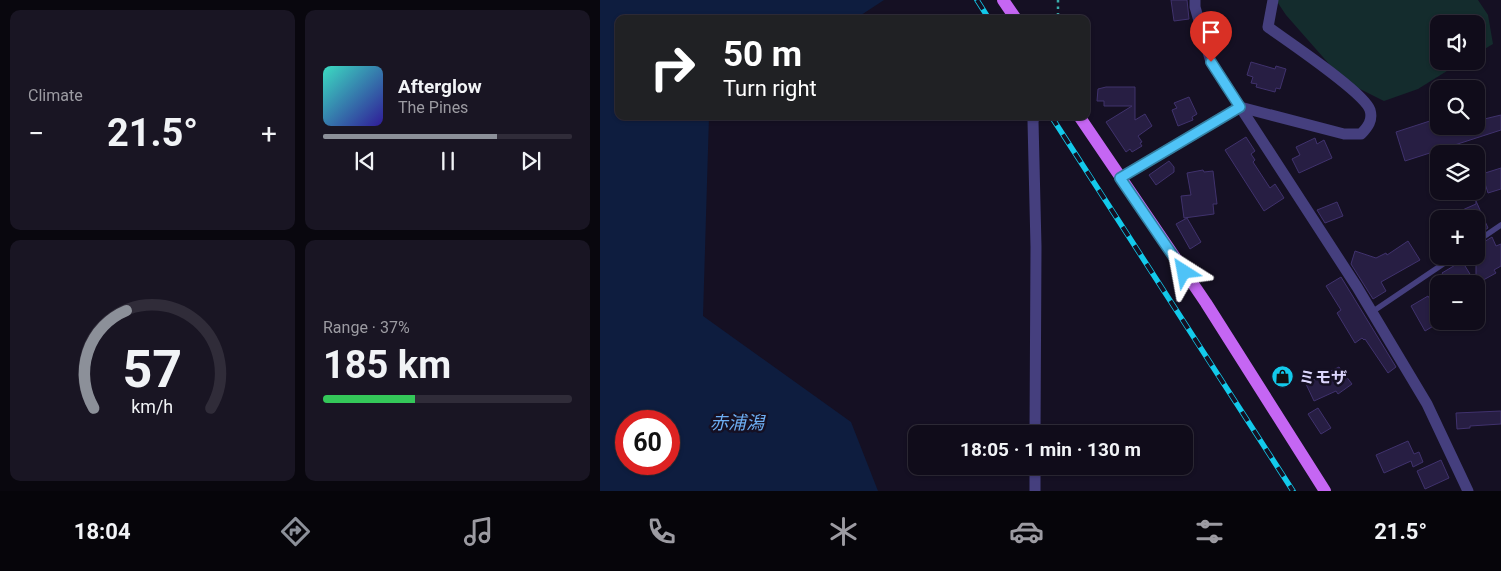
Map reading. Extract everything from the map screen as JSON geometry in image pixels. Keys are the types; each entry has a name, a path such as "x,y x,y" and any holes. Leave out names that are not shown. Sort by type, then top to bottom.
{"main road":[{"path":"1003,0 1013,15"},
{"path":"1082,120 1206,303 1325,491"}],"street":[{"path":"1194,0 1211,62 1372,312 1427,404 1468,491"},
{"path":"1120,178 1240,107 1344,134 1361,134 1371,119 1370,109 1362,99 1322,65 1268,27 1273,0"},
{"path":"1033,120 1036,247 1035,425"},
{"path":"1035,475 1035,491"}],"lane":[{"path":"1485,236 1501,225"},
{"path":"1372,312 1442,265"}],"path":[{"path":"1058,0 1058,15"}],"green space":[{"path":"1276,0 1478,0 1488,15 1493,44 1485,49 1485,15 1430,15 1430,70 1449,70 1418,89 1384,101 1344,81 1286,15"}],"water":[{"name":"赤浦潟","path":"600,0 884,0 861,15 615,15 615,120 709,120 703,316 851,422 878,491 600,491"}],"building":[{"path":"1171,0 1187,0 1189,19 1174,21"},
{"path":"1251,62 1275,69 1276,66 1286,69 1280,89 1276,88 1275,92 1256,87 1257,84 1251,83 1253,77 1247,75"},
{"path":"1106,87 1135,87 1135,120 1145,114 1152,126 1138,136 1142,146 1132,152 1130,149 1126,152 1106,122 1132,106 1104,106 1104,101 1097,101 1098,89"},
{"path":"1189,97 1197,114 1192,117 1193,120 1178,126 1172,110 1177,108 1174,103"},
{"path":"1501,115 1501,130 1455,145 1430,145 1430,153 1405,161 1396,132 1430,121 1430,135 1485,135 1485,119"},
{"path":"1246,137 1255,151 1251,154 1255,160 1253,162 1270,188 1275,184 1284,198 1264,211 1225,150"},
{"path":"1315,138 1317,144 1324,140 1332,158 1299,173 1292,159 1300,155 1296,147"},
{"path":"1169,161 1174,167 1174,172 1156,185 1149,175"},
{"path":"1501,168 1501,189 1488,193 1485,184 1485,173"},
{"path":"1203,170 1204,172 1213,171 1217,204 1213,204 1214,214 1184,218 1181,196 1191,195 1187,173"},
{"path":"1476,201 1480,210 1462,210 1476,204"},
{"path":"1337,202 1343,216 1325,223 1317,210"},
{"path":"1187,218 1201,242 1190,249 1176,224"},
{"path":"1492,237 1496,246 1501,244 1501,266 1494,270 1496,273 1485,279 1485,275 1476,275 1476,265 1485,265 1485,241"},
{"path":"1408,241 1420,260 1381,282 1386,291 1373,299 1351,264 1355,251 1376,258 1386,253 1387,255"},
{"path":"1455,265 1464,265 1471,275 1443,275 1442,273"},
{"path":"1341,277 1396,367 1388,373 1365,339 1362,338 1355,343 1337,313 1341,310 1326,286"},
{"path":"1428,296 1430,299 1430,328 1425,331 1411,306"},
{"path":"1339,367 1352,384 1338,394 1336,391 1314,401 1306,384"},
{"path":"1318,408 1331,428 1321,434 1308,414"},
{"path":"1501,411 1501,424 1470,426 1470,428 1457,429 1456,413"},
{"path":"1408,441 1414,454 1419,452 1423,462 1413,467 1411,461 1384,473 1376,455"},
{"path":"1441,460 1449,478 1425,489 1417,471"}],"railway":[{"path":"977,0 986,15"},
{"path":"1054,120 1293,491"}],"place":[{"name":"ミモザ","path":"1283,377"}],"route":[{"path":"1184,272 1120,178 1240,107 1211,62"}]}
